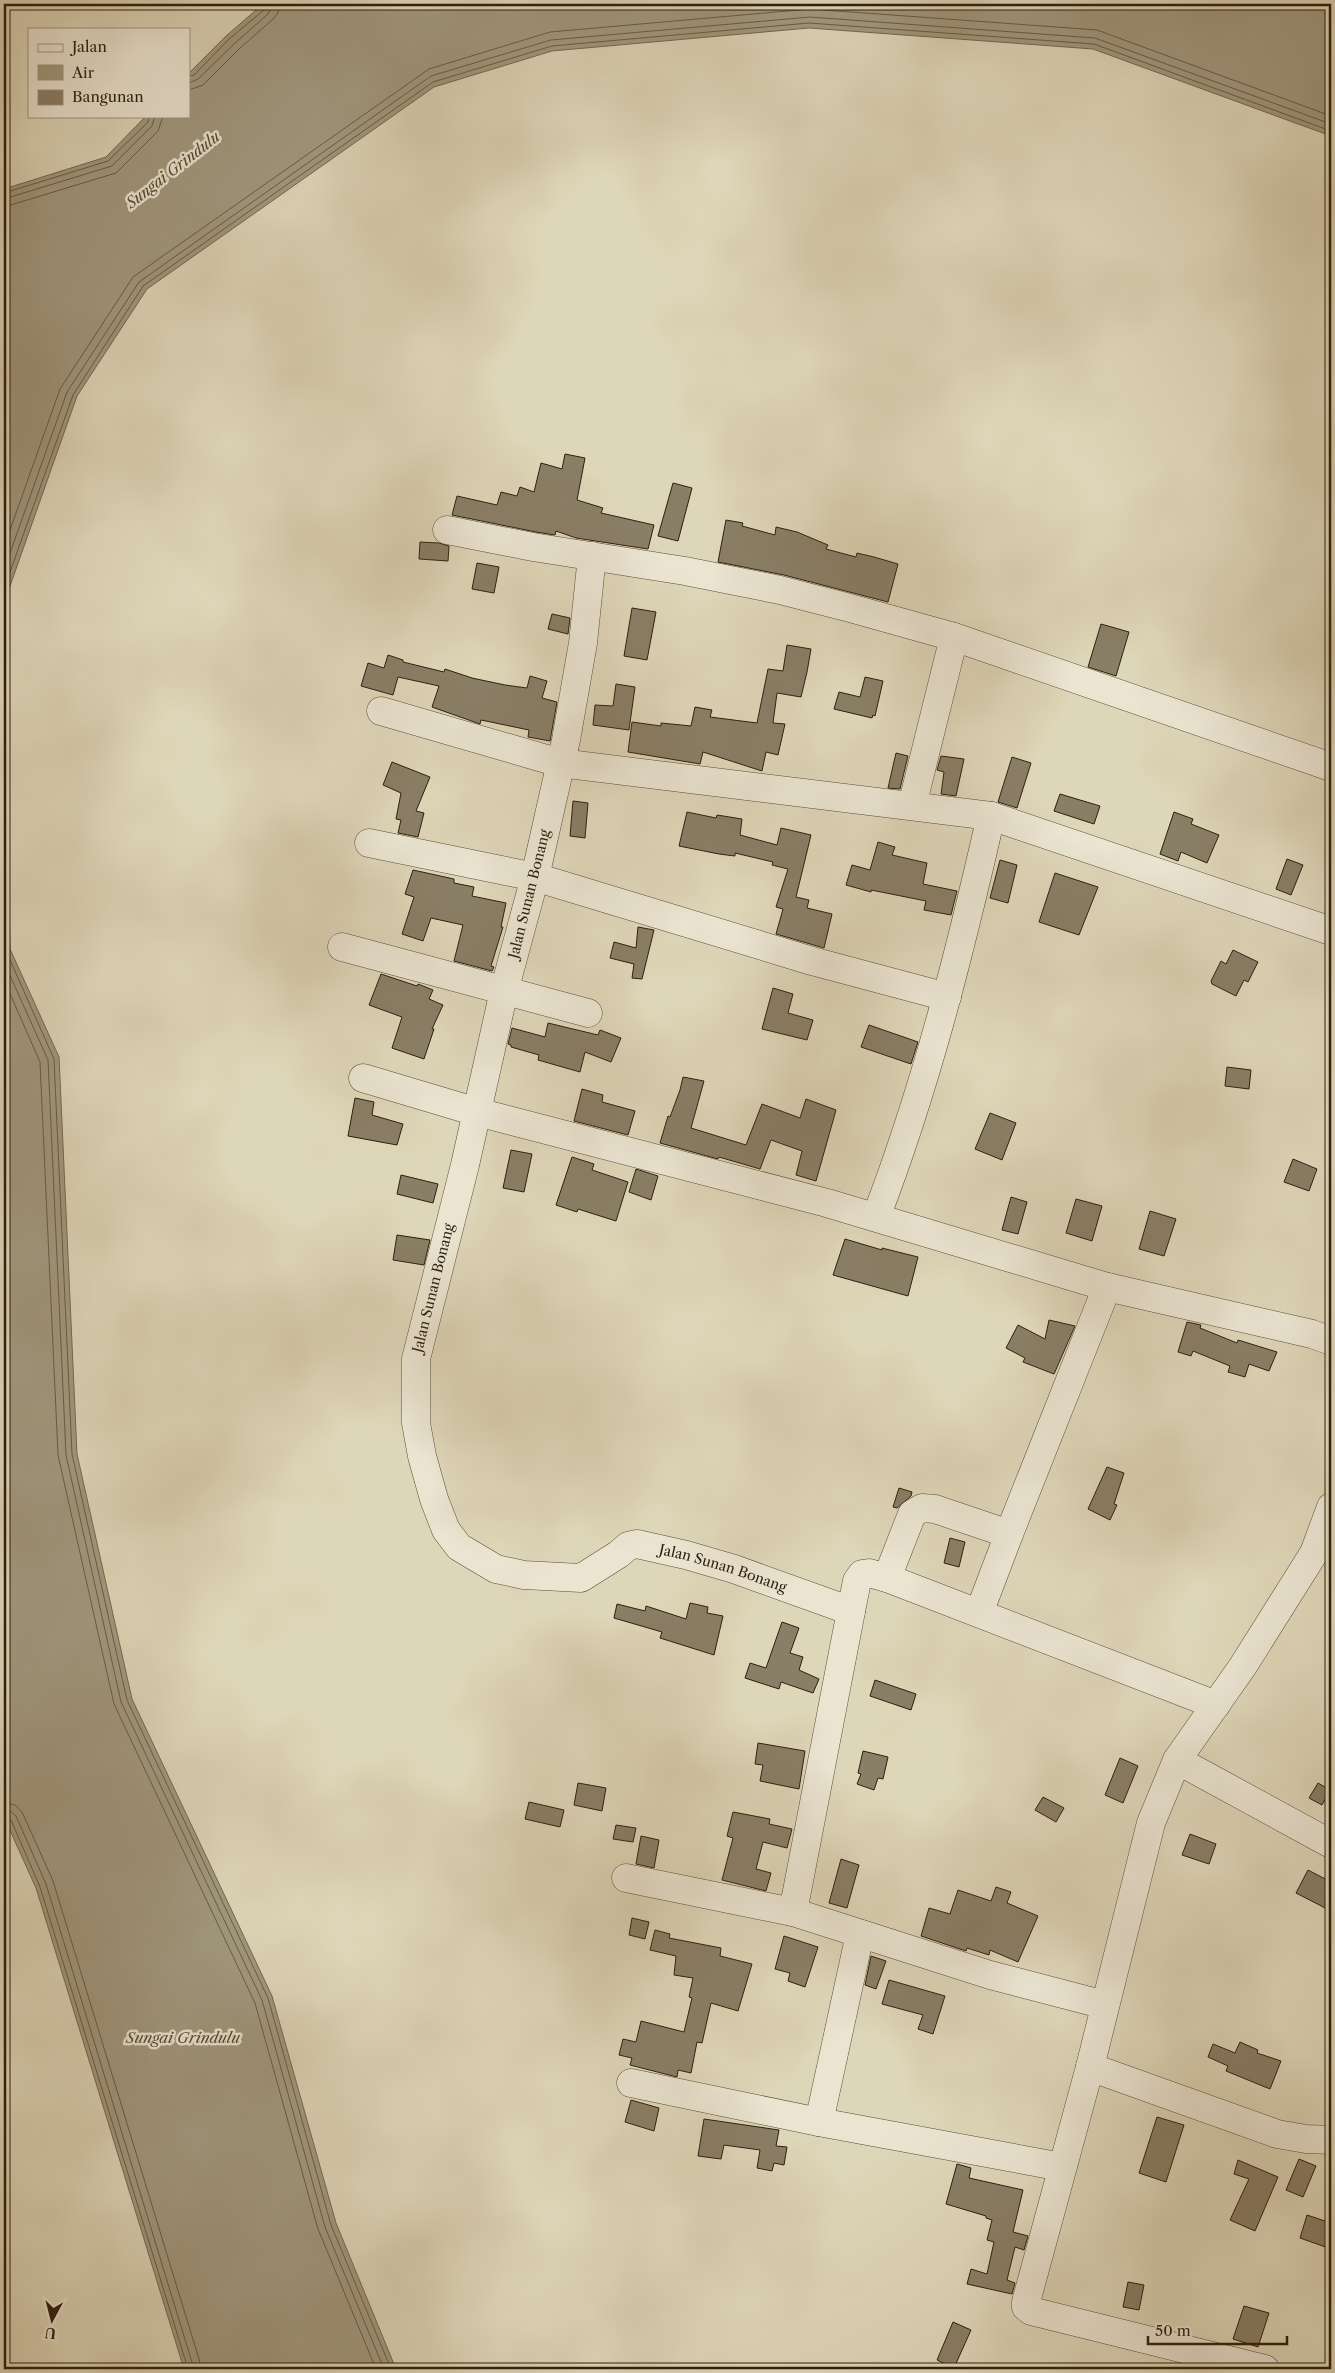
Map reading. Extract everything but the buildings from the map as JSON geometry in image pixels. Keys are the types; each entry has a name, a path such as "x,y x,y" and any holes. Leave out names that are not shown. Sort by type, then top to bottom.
{"street":[{"path":"448,530 533,547 780,590 954,637 1331,767"},
{"name":"Jalan Sunan Bonang","path":"592,556 583,643 560,763 535,876 504,991 477,1112 416,1358 416,1424 434,1499 446,1530 459,1547 496,1569 524,1575 581,1578 600,1567 628,1546 637,1544 660,1548 724,1566 851,1611"},
{"path":"912,806 954,637"},
{"path":"381,711 560,763 991,816 1331,931"},
{"path":"876,1218 896,1166 920,1093 991,816"},
{"path":"369,843 535,876 812,961 946,997"},
{"path":"342,947 588,1014"},
{"path":"363,1078 477,1112 876,1218 1107,1287 1312,1334 1331,1341"},
{"path":"979,1613 1107,1287"},
{"path":"1266,2369 1028,2308 1026,2302 1090,2066 1151,1823 1177,1760 1243,1666 1314,1553 1331,1507"},
{"path":"887,1578 912,1514 922,1508 935,1509 1009,1534"},
{"path":"793,1912 851,1611 858,1581 862,1574 869,1573 887,1578 1216,1705"},
{"path":"1177,1760 1331,1844"},
{"path":"626,1878 793,1912 990,1975 1105,2005"},
{"path":"820,2122 860,1934"},
{"path":"1090,2066 1277,2134 1306,2139 1331,2140"},
{"path":"631,2083 820,2122 1062,2168"}],"water":[{"name":"Sungai Grindulu","path":"263,4 1331,4 1331,136 1093,49 809,28 552,51 434,87 147,289 77,396 4,603 4,189 106,157 144,118 190,118 190,72 226,36"},
{"name":"Sungai Grindulu","path":"4,717 10,949 59,1057 77,1454 132,1699 272,1996 336,2223 396,2369 184,2369 36,1888 4,1817"}]}
